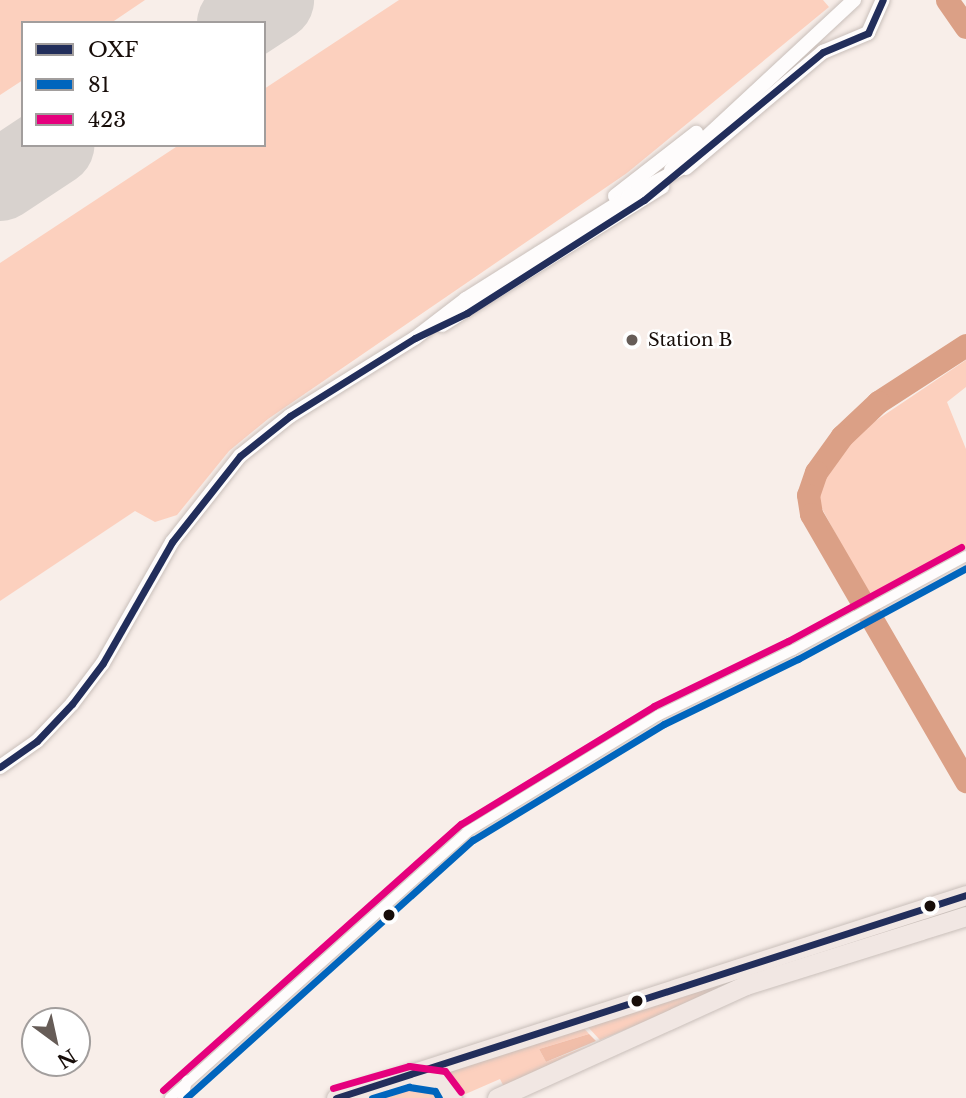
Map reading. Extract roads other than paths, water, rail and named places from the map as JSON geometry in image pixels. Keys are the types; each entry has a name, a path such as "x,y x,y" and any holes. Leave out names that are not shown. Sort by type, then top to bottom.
{"highway":[{"path":"336,1098 966,895"},
{"path":"497,1098 746,985 966,916"},
{"path":"408,1076 440,1081 452,1098"}],"street":[{"path":"644,200 745,98 854,0"},
{"path":"415,338 467,313 644,200 823,52 868,33 883,0"},
{"path":"0,767 37,741 72,704 103,663 196,505 264,436 566,235 745,98"},
{"path":"566,235 691,163"},
{"path":"170,1098 456,840 659,715 966,556"},
{"path":"183,1098 187,1080"}],"waterway":[{"path":"947,0 966,27"},
{"path":"966,345 878,402 842,436 816,472 808,495 811,514 966,781"}],"place":[{"name":"Station B","path":"632,340"}]}
